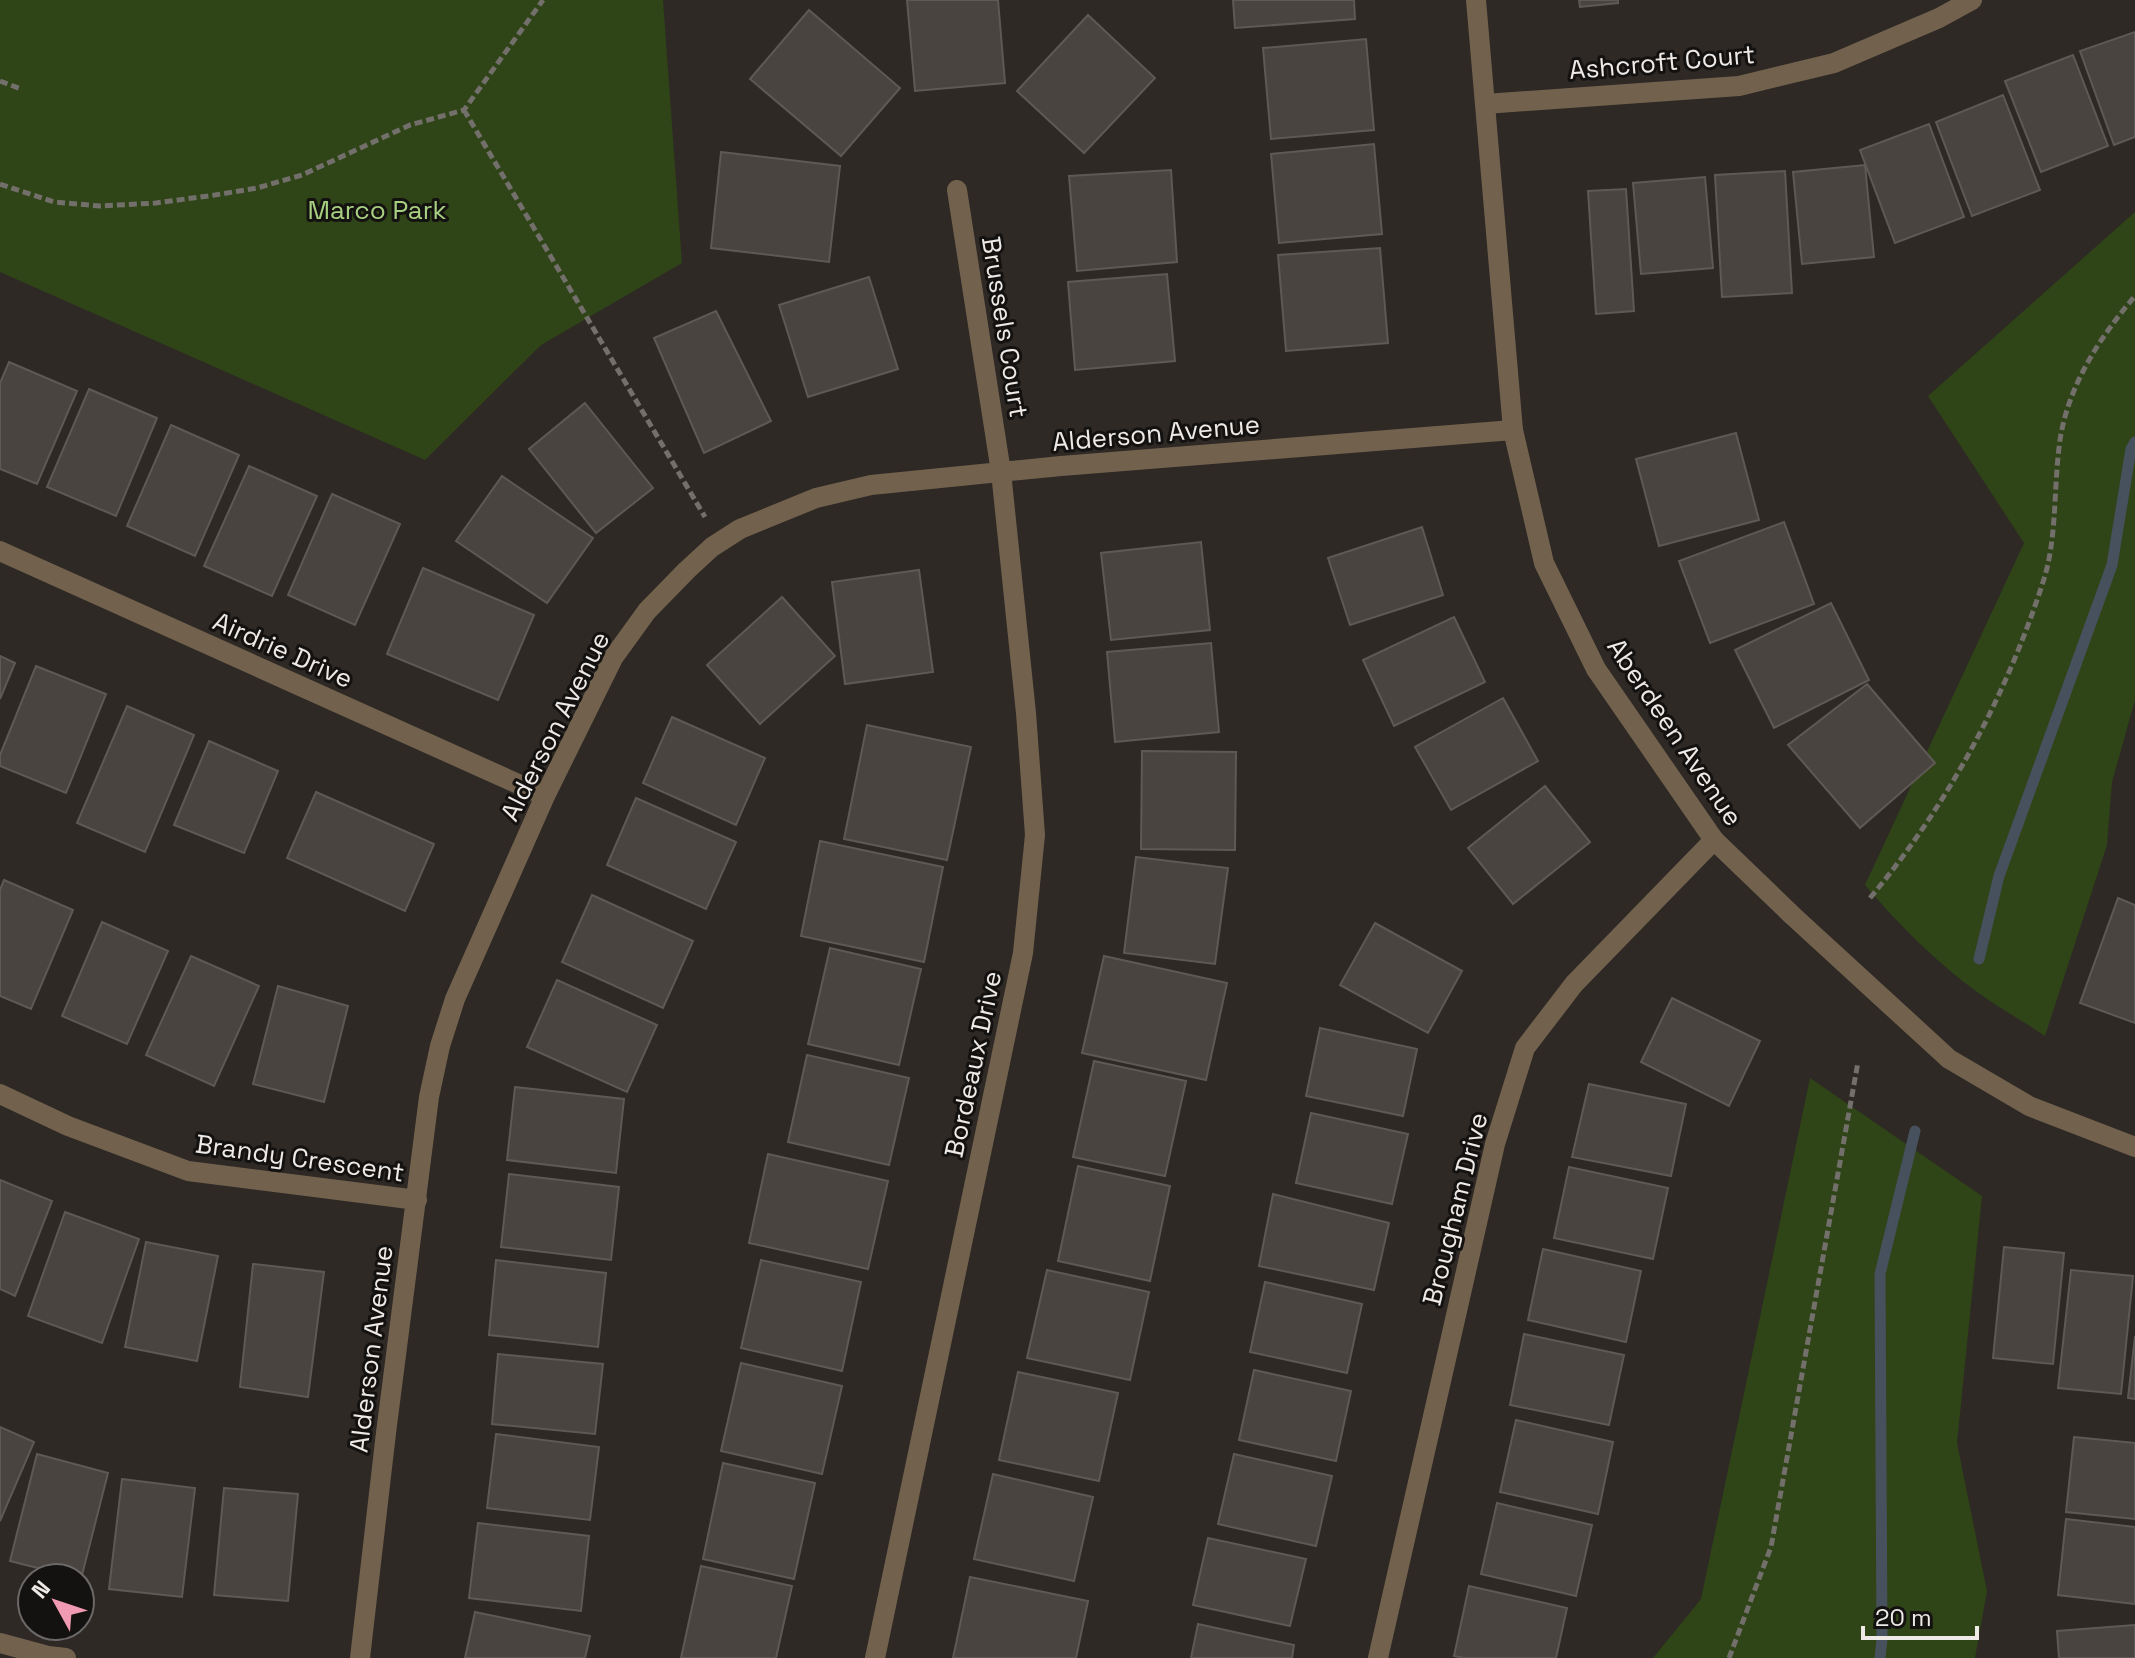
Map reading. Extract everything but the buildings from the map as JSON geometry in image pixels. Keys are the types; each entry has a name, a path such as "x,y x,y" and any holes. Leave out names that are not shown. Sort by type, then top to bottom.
{"street":[{"name":"Aberdeen Avenue","path":"1476,0 1513,430 1544,563 1596,669 1714,840 1949,1059 2029,1106 2135,1147"},
{"name":"Ashcroft Court","path":"1485,104 1739,86 1834,63 1939,18 1972,0"},
{"name":"Brussels Court","path":"957,190 1001,472"},
{"name":"Alderson Avenue","path":"360,1658 429,1097 451,1010 545,796 613,658 647,611 712,547 740,529 816,498 871,485 1513,430"},
{"name":"Bordeaux Drive","path":"875,1658 1023,953 1035,835 1026,713 1001,472"},
{"name":"Airdrie Drive","path":"0,551 545,796"},
{"name":"Brougham Drive","path":"1378,1658 1495,1144 1525,1048 1574,984 1714,840"},
{"name":"Brandy Crescent","path":"0,1094 68,1126 188,1171 417,1200"},
{"path":"0,1643 66,1658"}],"path":[{"path":"0,184 54,202 100,206 156,203 257,188 302,175 410,125 464,110 543,0"},
{"path":"0,81 21,89"},
{"path":"464,110 706,518"},
{"path":"1870,898 1906,855 1986,721 2045,576 2062,433 2078,380 2106,330 2135,296"},
{"path":"1729,1658 1771,1547 1858,1062"}],"green space":[{"name":"Marco Park","path":"0,0 663,0 682,263 541,345 425,460 0,272"},
{"path":"2135,212 2135,700 2112,782 2107,845 2045,1036 1985,998 1947,968 1904,928 1865,885 2024,543 1928,396"},
{"path":"1810,1078 1982,1196 1957,1443 1987,1591 1975,1658 1653,1658 1701,1599"}],"waterway":[{"path":"1979,959 1999,876 2112,565 2131,449 2135,442"},
{"path":"1880,1658 1880,1274 1915,1131"}]}
